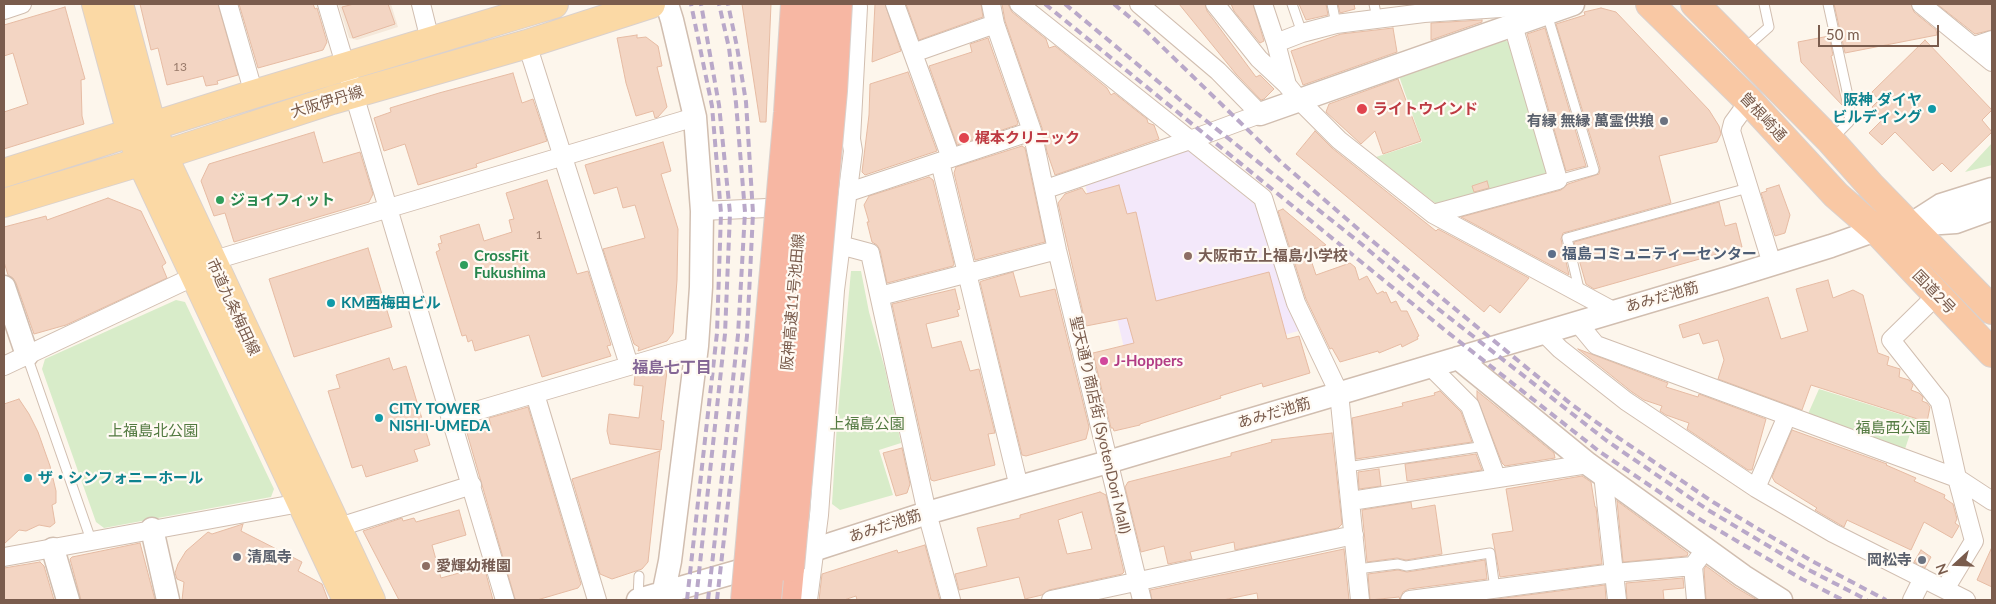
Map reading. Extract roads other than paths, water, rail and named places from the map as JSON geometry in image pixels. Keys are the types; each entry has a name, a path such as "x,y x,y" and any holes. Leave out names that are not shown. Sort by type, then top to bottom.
{"highway":[{"name":"阪神高速11号池田線","path":"745,600 788,112 794,4"},
{"name":"阪神高速11号池田線","path":"767,600 812,100 817,4"},
{"path":"787,600 834,91 838,4"},
{"name":"曽根崎通","path":"1650,4 1749,101 1836,195 1876,230"},
{"name":"曽根崎通","path":"1697,4 1910,225"},
{"name":"国道2号","path":"1910,225 1992,310"},
{"name":"国道2号","path":"1876,230 1992,353"}],"main road":[{"name":"市道九条梅田線","path":"96,4 152,158 203,268 371,600"},
{"name":"市道九条梅田線","path":"118,4 141,130"},
{"name":"大阪伊丹線","path":"4,173 346,67 523,8 554,4"},
{"name":"大阪伊丹線","path":"4,203 354,94 527,44 651,4"},
{"name":"市道九条梅田線","path":"203,268 300,502 347,600"}],"street":[{"path":"4,10 22,4"},
{"path":"228,4 254,94"},
{"path":"327,4 506,600"},
{"path":"421,4 430,40"},
{"path":"663,597 670,561 697,346 701,287 702,212 694,117 667,4"},
{"path":"782,4 767,208 769,270 835,290"},
{"path":"808,600 816,549 835,290 840,245 850,192 857,4"},
{"path":"895,4 913,53 946,160 967,274 1019,487"},
{"path":"991,4 1032,131 1046,189 1260,114 1293,93 1515,12"},
{"path":"1019,4 1263,198 1296,303 1339,393 1360,600"},
{"path":"1139,4 1218,71 1260,114"},
{"path":"1214,4 1259,59 1339,140 1433,214 1528,267 1613,311"},
{"path":"1263,4 1293,93"},
{"path":"1276,43 1302,33 1376,11 1423,8 1548,14 1574,4"},
{"path":"1921,4 1992,62"},
{"path":"1433,214 1558,180 1515,12"},
{"path":"913,53 996,24"},
{"path":"1974,46 1992,40"},
{"path":"527,44 629,365"},
{"path":"1749,101 1733,123 1731,131 1772,264"},
{"path":"4,366 203,268 389,207 694,117"},
{"path":"850,192 1032,131"},
{"name":"聖天通り商店街 (SyotenDori Mall)","path":"1046,189 1057,250 1142,600"},
{"name":"あみだ池筋","path":"1910,225 1941,205 1992,189"},
{"path":"702,212 767,208"},
{"name":"あみだ池筋","path":"638,600 663,597 927,513 1108,462 1458,358 1831,246 1876,230 1910,225 1956,222 1992,209"},
{"path":"840,245 870,253 927,513 950,600"},
{"path":"880,296 1057,250"},
{"path":"4,287 27,355"},
{"path":"1937,295 1891,340 1940,402 1957,478 1974,541 1945,589"},
{"path":"1577,322 1596,345 1957,478 1992,500"},
{"path":"1543,332 1560,349 1626,401 1756,488 1833,533 1966,600"},
{"path":"452,418 697,346"},
{"path":"1458,358 1596,469 1699,557 1781,600"},
{"path":"1430,366 1470,406 1496,477"},
{"path":"535,394 597,600"},
{"path":"1756,488 1787,416"},
{"path":"1351,501 1496,477 1596,469"},
{"path":"1596,469 1617,600"},
{"path":"336,528 472,485"},
{"path":"4,557 300,502"},
{"path":"152,529 168,600"},
{"path":"1051,600 1137,580 1354,535"},
{"path":"53,549 68,600"},
{"path":"1410,600 1614,573 1699,557"},
{"path":"1696,600 1699,557"},
{"path":"1912,600 1923,578"}],"lane":[{"path":"1292,4 1302,33"},
{"path":"1332,4 1336,24"},
{"path":"1742,51 1769,27 1764,4"},
{"path":"1828,4 1850,105 1849,122 1830,140"},
{"path":"1548,14 1594,170 1558,180"},
{"path":"1580,293 1567,238 1748,188"},
{"path":"27,355 90,540"},
{"path":"1347,467 1485,446"},
{"path":"1357,569 1398,564 1406,566 1490,553 1495,589"},
{"path":"638,600 640,576"}],"railway":[{"path":"687,600 717,333 721,213 712,106 691,4"},
{"path":"696,600 725,334 730,213 719,105 701,4"},
{"path":"708,600 738,335 745,212 736,103 729,48 719,4"},
{"path":"717,600 747,336 753,213 746,102 728,4"},
{"path":"1045,4 1446,331 1600,452 1701,520 1802,579 1843,600"},
{"path":"1065,4 1185,104 1359,242 1437,308 1607,441 1708,510 1807,569 1867,600"},
{"path":"1114,4 1146,31 1282,163 1365,235 1571,404 1713,502 1812,561 1886,600"}],"place":[{"name":"ライトウインド","path":"1362,109"},
{"name":"阪神 ダイヤ ビルディング","path":"1932,109"},
{"name":"有縁 無縁 萬霊供羪","path":"1664,121"},
{"name":"梶本クリニック","path":"964,138"},
{"name":"ジョイフィット","path":"220,200"},
{"name":"福島コミュニティーセンター","path":"1552,254"},
{"name":"大阪市立上福島小学校","path":"1188,256"},
{"name":"CrossFit Fukushima","path":"464,265"},
{"name":"KM西梅田ビル","path":"331,303"},
{"name":"J-Hoppers","path":"1104,361"},
{"name":"CITY TOWER NISHI-UMEDA","path":"379,418"},
{"name":"ザ・シンフォニーホール","path":"28,478"},
{"name":"清風寺","path":"237,557"},
{"name":"岡松寺","path":"1922,560"},
{"name":"愛輝幼稚園","path":"426,566"}],"district":[{"name":"福島七丁目","path":"672,368"}],"park label":[{"name":"上福島公園","path":"867,424"},
{"name":"福島西公園","path":"1893,428"},
{"name":"上福島北公園","path":"153,431"}]}
